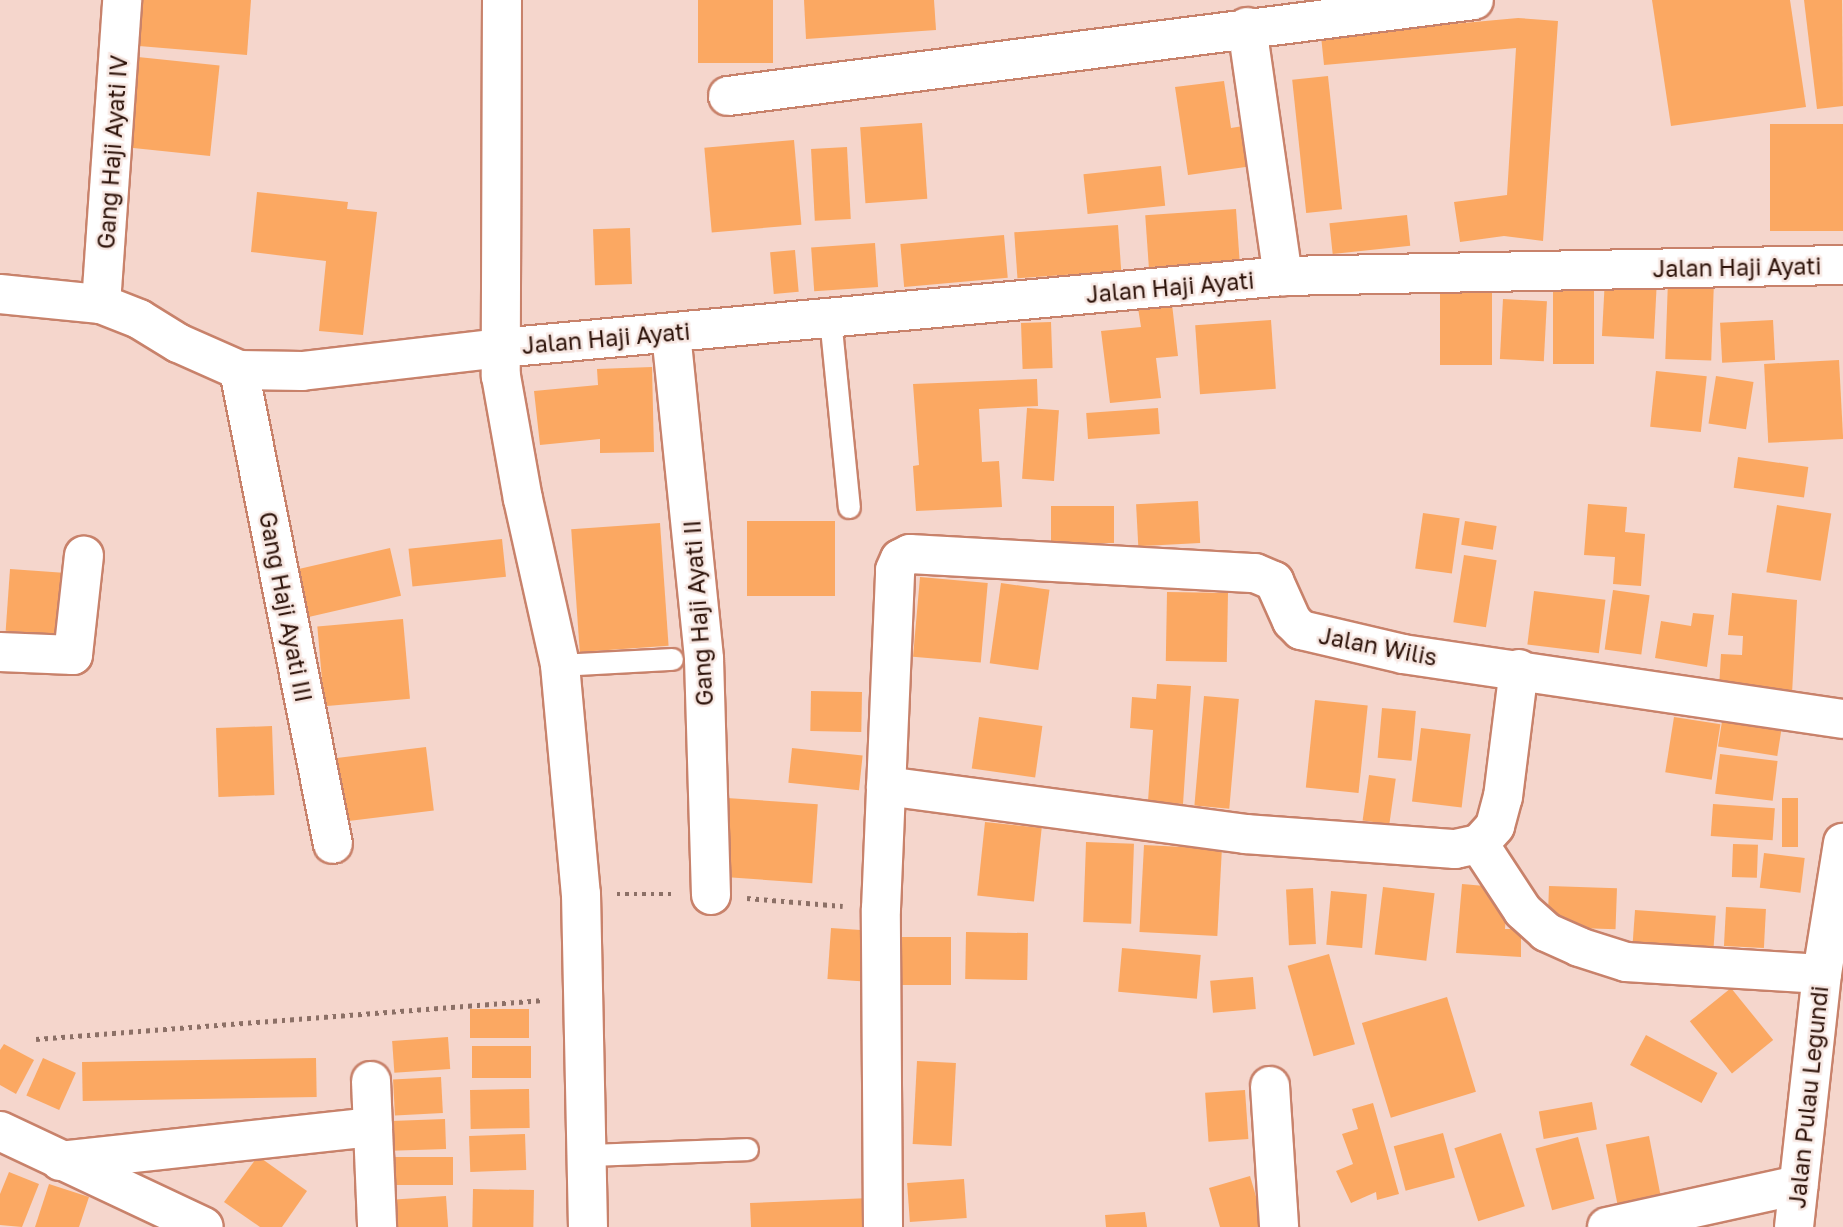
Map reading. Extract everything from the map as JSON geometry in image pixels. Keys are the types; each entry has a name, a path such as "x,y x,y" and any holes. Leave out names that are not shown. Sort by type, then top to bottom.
{"street":[{"name":"Gang Haji Ayati IV","path":"101,304 122,0"},
{"path":"502,0 501,376 523,499 560,665 581,894 588,1227"},
{"path":"728,96 1247,27 1474,0"},
{"path":"1247,27 1283,276"},
{"name":"Jalan Haji Ayati","path":"239,370 302,371 500,348 1283,276 1843,265"},
{"path":"0,293 101,304 139,318 178,343 239,370"},
{"name":"Gang Haji Ayati II","path":"671,333 704,659 710,895"},
{"name":"Gang Haji Ayati III","path":"239,370 333,845"},
{"name":"Jalan Wilis","path":"886,786 895,570 900,559 910,554 1255,573 1274,581 1292,621 1301,630 1403,654 1519,669 1843,719"},
{"path":"0,652 73,655 84,556"},
{"path":"883,1227 881,909 886,786 1245,834 1455,849 1479,844 1495,826 1503,797 1519,669"},
{"name":"Jalan Pulau Legundi","path":"1794,1227 1822,974 1843,843"},
{"path":"1479,844 1523,911 1546,932 1579,947 1626,962 1822,974"},
{"path":"372,1080 377,1227"},
{"path":"1270,1086 1279,1227"},
{"path":"60,1161 373,1127"},
{"path":"0,1131 183,1223"},
{"path":"1607,1227 1798,1185"}],"lane":[{"path":"830,318 849,507"},
{"path":"560,665 672,659"},
{"path":"587,1155 747,1149"}],"path":[{"path":"36,1040 584,997"}],"building":[{"path":"143,0 251,0 247,55 139,46"},
{"path":"698,0 773,0 773,63 698,63"},
{"path":"804,0 934,0 936,30 806,39"},
{"path":"1652,0 1790,0 1806,107 1671,126"},
{"path":"1804,0 1842,0 1843,106 1817,109"},
{"path":"1518,18 1558,21 1543,241 1504,236 1460,242 1454,202 1507,195 1516,48 1324,65 1321,36"},
{"path":"138,57 220,66 210,156 128,148"},
{"path":"1328,76 1342,209 1306,213 1292,80"},
{"path":"1224,81 1231,128 1255,124 1260,165 1188,175 1175,87"},
{"path":"922,123 927,199 865,203 860,127"},
{"path":"1770,124 1843,124 1843,231 1770,231"},
{"path":"794,140 801,225 712,233 704,148"},
{"path":"847,147 851,219 815,221 811,149"},
{"path":"1161,166 1165,206 1088,214 1083,174"},
{"path":"257,192 348,202 347,209 377,212 363,335 319,331 326,261 251,252"},
{"path":"1236,209 1240,261 1149,267 1145,215"},
{"path":"1407,215 1410,246 1333,254 1329,223"},
{"path":"1118,225 1121,271 1017,278 1014,232"},
{"path":"630,228 632,284 595,285 593,229"},
{"path":"1004,235 1008,278 904,287 900,244"},
{"path":"875,243 878,287 814,291 811,247"},
{"path":"795,250 799,292 774,294 770,252"},
{"path":"1605,278 1657,281 1654,339 1602,336"},
{"path":"1668,280 1714,282 1711,361 1665,359"},
{"path":"1553,284 1594,284 1594,364 1553,364"},
{"path":"1440,287 1492,287 1492,365 1440,365"},
{"path":"1503,299 1547,301 1544,361 1500,359"},
{"path":"1172,304 1178,356 1156,358 1161,398 1110,403 1101,331 1141,327 1138,308"},
{"path":"1271,320 1276,389 1200,394 1195,325"},
{"path":"1773,320 1775,360 1722,363 1720,323"},
{"path":"1051,322 1053,368 1023,369 1021,323"},
{"path":"1839,360 1843,439 1768,443 1764,364"},
{"path":"652,367 654,452 600,453 600,439 540,445 534,391 598,385 597,369"},
{"path":"1656,371 1707,376 1701,432 1650,427"},
{"path":"1716,376 1754,382 1746,429 1708,423"},
{"path":"1037,379 1038,406 979,409 982,462 999,461 1002,507 916,511 913,466 919,465 913,384"},
{"path":"1027,408 1059,410 1054,481 1022,479"},
{"path":"1158,408 1160,434 1088,439 1086,413"},
{"path":"1738,457 1808,467 1804,498 1734,488"},
{"path":"1198,501 1200,543 1138,546 1136,504"},
{"path":"1588,504 1627,507 1625,532 1645,534 1641,586 1613,584 1615,557 1584,555"},
{"path":"1777,505 1831,514 1821,581 1766,572"},
{"path":"1051,506 1114,506 1114,543 1051,543"},
{"path":"1423,513 1460,518 1452,574 1415,568"},
{"path":"747,521 835,521 835,596 747,596"},
{"path":"1465,521 1497,526 1493,550 1461,545"},
{"path":"660,523 669,646 580,652 571,529"},
{"path":"502,539 506,577 412,587 409,549"},
{"path":"390,548 401,596 307,618 295,570"},
{"path":"1464,555 1497,560 1486,627 1453,622"},
{"path":"10,569 77,574 73,636 6,631"},
{"path":"920,577 988,583 981,663 913,657"},
{"path":"1001,583 1050,590 1038,670 990,663"},
{"path":"1613,590 1650,595 1641,655 1605,649"},
{"path":"1534,591 1605,600 1599,653 1527,645"},
{"path":"1167,592 1228,593 1227,662 1166,661"},
{"path":"1732,593 1797,600 1792,694 1719,688 1721,654 1742,655 1743,636 1728,635"},
{"path":"1693,613 1714,615 1707,667 1655,658 1661,621 1691,626"},
{"path":"403,619 410,699 324,706 317,626"},
{"path":"1157,684 1191,686 1183,804 1148,801 1153,730 1130,728 1132,697 1156,699"},
{"path":"811,691 862,692 861,732 810,731"},
{"path":"1204,696 1239,699 1229,809 1194,806"},
{"path":"1315,700 1368,706 1359,793 1306,788"},
{"path":"1382,708 1416,711 1412,761 1378,758"},
{"path":"1723,715 1782,724 1777,756 1718,747"},
{"path":"979,717 1042,726 1035,777 972,768"},
{"path":"1674,717 1720,724 1712,780 1665,772"},
{"path":"272,726 274,795 218,797 216,728"},
{"path":"1421,728 1471,734 1462,808 1412,801"},
{"path":"426,747 434,811 335,823 327,759"},
{"path":"792,748 863,755 859,790 788,783"},
{"path":"1720,754 1778,761 1773,801 1715,794"},
{"path":"1369,775 1396,779 1389,824 1363,821"},
{"path":"727,798 818,804 812,883 721,877"},
{"path":"1782,798 1798,798 1798,847 1782,847"},
{"path":"1713,804 1775,808 1773,840 1711,836"},
{"path":"985,822 1042,828 1034,902 977,896"},
{"path":"1086,842 1134,844 1131,924 1083,922"},
{"path":"1733,844 1758,845 1757,878 1732,877"},
{"path":"1144,845 1222,849 1217,936 1139,932"},
{"path":"1764,853 1805,858 1800,893 1760,888"},
{"path":"1462,884 1508,888 1505,929 1521,929 1521,957 1456,953"},
{"path":"1549,886 1617,888 1616,929 1548,927"},
{"path":"1383,887 1435,893 1426,961 1375,954"},
{"path":"1313,888 1316,944 1289,945 1286,889"},
{"path":"1331,891 1367,894 1362,948 1326,945"},
{"path":"1726,907 1766,909 1764,948 1724,946"},
{"path":"1635,910 1716,916 1713,954 1632,948"},
{"path":"831,928 872,931 868,982 827,979"},
{"path":"966,932 1028,933 1027,980 965,979"},
{"path":"899,937 951,937 951,985 899,985"},
{"path":"1122,948 1201,955 1197,999 1118,992"},
{"path":"1329,954 1355,1044 1314,1056 1288,966"},
{"path":"1253,977 1256,1009 1213,1013 1210,981"},
{"path":"1731,988 1773,1040 1732,1073 1690,1021"},
{"path":"1447,997 1476,1092 1391,1118 1362,1023"},
{"path":"470,1009 529,1009 529,1038 470,1038"},
{"path":"1646,1035 1718,1073 1702,1103 1630,1065"},
{"path":"448,1037 450,1069 394,1073 392,1041"},
{"path":"4,1044 34,1060 16,1094 0,1085 0,1050"},
{"path":"472,1046 531,1046 531,1078 472,1078"},
{"path":"43,1058 76,1073 59,1110 26,1095"},
{"path":"316,1058 317,1097 83,1101 82,1062"},
{"path":"917,1061 956,1063 952,1146 913,1144"},
{"path":"441,1077 443,1113 395,1115 393,1080"},
{"path":"529,1089 530,1128 471,1129 470,1090"},
{"path":"1245,1090 1248,1139 1209,1142 1205,1093"},
{"path":"1592,1102 1597,1130 1544,1139 1539,1111"},
{"path":"1373,1103 1399,1194 1377,1200 1376,1192 1351,1203 1336,1171 1353,1164 1342,1134 1358,1129 1352,1109"},
{"path":"445,1119 446,1149 392,1151 391,1121"},
{"path":"1443,1133 1455,1177 1406,1191 1394,1146"},
{"path":"1501,1133 1525,1206 1478,1221 1454,1148"},
{"path":"525,1134 526,1170 470,1172 469,1136"},
{"path":"1649,1136 1661,1197 1618,1205 1606,1144"},
{"path":"1578,1137 1595,1199 1552,1210 1535,1148"},
{"path":"258,1156 307,1191 282,1227 260,1227 224,1202"},
{"path":"392,1157 453,1157 453,1185 392,1185"},
{"path":"9,1172 39,1184 22,1227 0,1225 0,1194"},
{"path":"1250,1176 1265,1227 1220,1227 1209,1188"},
{"path":"964,1179 967,1218 910,1222 907,1183"},
{"path":"49,1184 89,1197 79,1227 35,1227"},
{"path":"473,1189 534,1190 533,1227 472,1227"},
{"path":"446,1196 448,1227 379,1227 377,1201"},
{"path":"870,1198 871,1227 751,1227 750,1203"},
{"path":"1145,1212 1147,1227 1106,1227 1105,1215"}]}
